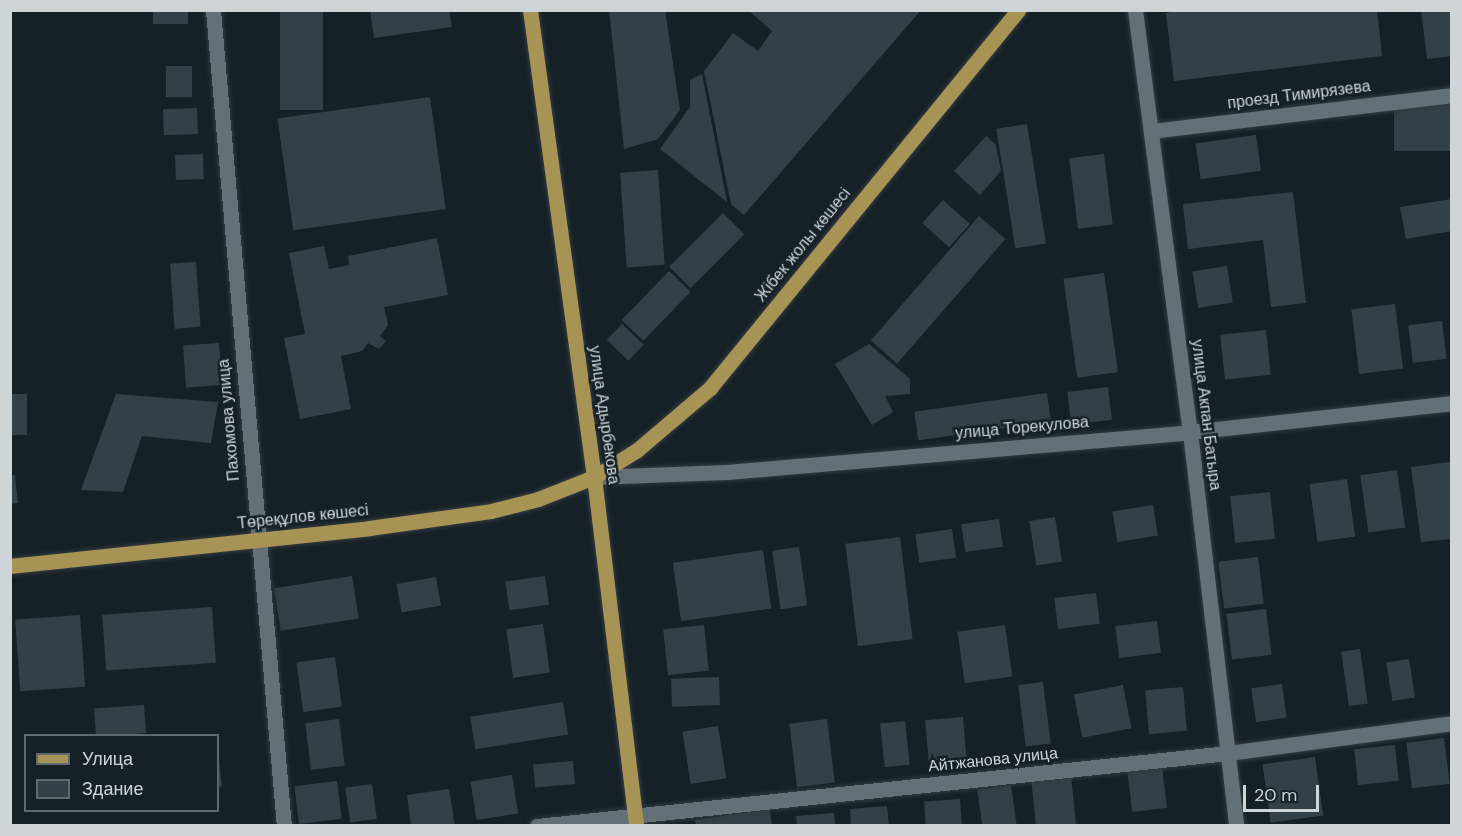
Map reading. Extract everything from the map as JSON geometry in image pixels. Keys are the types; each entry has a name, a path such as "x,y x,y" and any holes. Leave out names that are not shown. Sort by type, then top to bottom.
{"main road":[{"name":"улица Адырбекова","path":"530,10 594,477 635,820"},
{"name":"Жібек жолы көшесі","path":"594,477 637,450 710,388 1018,10"},
{"name":"Төреқұлов көшесі","path":"10,566 369,528 490,511 538,499 594,477"}],"street":[{"name":"Пахомова улица","path":"213,10 257,540 284,825"},
{"name":"улица Акпан Батыра","path":"1135,10 1190,432 1236,825"},
{"name":"проезд Тимирязева","path":"1151,131 1452,95"},
{"name":"улица Торекулова","path":"594,477 727,472 1190,432 1452,403"},
{"name":"Айтжанова улица","path":"537,825 635,820 1228,753 1452,723"}],"building":[{"path":"153,10 188,10 188,24 153,24"},
{"path":"280,10 323,10 323,110 280,110"},
{"path":"370,10 449,10 452,27 374,38"},
{"path":"609,10 665,10 680,110 658,139 624,149"},
{"path":"748,10 921,10 744,215 731,204 704,71 733,33 758,51 772,31"},
{"path":"1185,10 1377,10 1382,56 1174,81 1166,13"},
{"path":"1421,10 1452,10 1452,56 1427,59"},
{"path":"166,66 192,66 192,97 166,97"},
{"path":"702,74 727,202 660,149 690,107 690,80"},
{"path":"430,97 446,209 293,230 277,118"},
{"path":"1394,104 1452,104 1452,151 1394,151"},
{"path":"197,108 198,134 164,135 163,109"},
{"path":"1027,124 1046,244 1015,248 996,129"},
{"path":"1256,135 1261,171 1201,179 1196,143"},
{"path":"986,136 996,145 1001,171 980,195 954,171"},
{"path":"203,154 204,179 176,180 175,155"},
{"path":"1104,154 1113,224 1078,229 1069,158"},
{"path":"658,170 665,265 627,267 620,173"},
{"path":"1293,192 1306,303 1271,307 1263,240 1188,249 1183,204"},
{"path":"1452,199 1452,231 1406,239 1400,207"},
{"path":"943,200 970,224 949,247 922,223"},
{"path":"723,213 744,234 690,288 669,267"},
{"path":"979,216 1005,239 897,363 871,341"},
{"path":"437,238 448,295 384,307 388,325 380,336 386,341 379,349 368,343 362,351 341,356 351,409 300,419 284,338 305,334 289,253 324,246 329,269 349,265 348,256"},
{"path":"196,262 201,327 175,329 170,264"},
{"path":"1227,266 1233,303 1198,308 1192,271"},
{"path":"669,271 691,292 643,341 622,320"},
{"path":"1104,273 1118,372 1077,378 1063,279"},
{"path":"1395,304 1403,369 1359,374 1351,309"},
{"path":"1442,321 1447,359 1413,363 1408,325"},
{"path":"622,324 644,345 628,361 607,340"},
{"path":"1266,330 1271,375 1225,380 1220,335"},
{"path":"219,343 222,385 186,387 183,346"},
{"path":"869,344 910,379 910,394 885,396 893,412 872,425 835,364"},
{"path":"1108,387 1112,420 1071,425 1067,392"},
{"path":"1047,393 1051,422 918,440 914,412"},
{"path":"10,394 27,394 27,435 10,435"},
{"path":"116,394 218,402 211,443 142,436 123,492 81,490"},
{"path":"1450,462 1452,539 1421,542 1411,467"},
{"path":"1397,470 1405,527 1368,533 1360,475"},
{"path":"15,475 18,503 10,504 10,476"},
{"path":"1347,479 1355,536 1317,542 1309,484"},
{"path":"1270,492 1275,539 1235,543 1230,496"},
{"path":"1153,505 1158,536 1117,542 1113,511"},
{"path":"1055,517 1062,561 1036,566 1029,521"},
{"path":"999,519 1003,547 965,552 961,524"},
{"path":"952,529 956,558 919,563 915,534"},
{"path":"900,537 913,639 858,646 845,544"},
{"path":"799,547 807,605 780,609 772,551"},
{"path":"763,550 771,608 681,621 673,563"},
{"path":"1258,557 1264,604 1224,609 1218,562"},
{"path":"352,576 359,618 281,631 274,588"},
{"path":"545,576 549,605 509,610 505,582"},
{"path":"436,577 441,606 402,613 397,584"},
{"path":"1096,593 1100,624 1058,629 1054,598"},
{"path":"212,607 216,663 106,671 102,615"},
{"path":"1266,609 1272,655 1232,660 1226,614"},
{"path":"80,615 85,687 20,691 15,620"},
{"path":"1157,621 1161,653 1119,658 1115,626"},
{"path":"543,624 550,673 513,678 506,629"},
{"path":"704,625 709,671 668,675 663,629"},
{"path":"1005,625 1012,676 965,683 957,632"},
{"path":"1360,649 1368,703 1349,706 1341,652"},
{"path":"335,657 342,707 303,712 296,662"},
{"path":"1409,659 1415,698 1392,701 1386,663"},
{"path":"719,677 720,705 672,707 671,679"},
{"path":"1043,682 1051,744 1026,747 1018,685"},
{"path":"1282,684 1287,718 1256,722 1251,688"},
{"path":"1123,685 1131,728 1082,738 1074,695"},
{"path":"1183,687 1187,731 1149,734 1145,690"},
{"path":"563,702 568,735 475,749 470,717"},
{"path":"144,705 146,733 96,734 94,708"},
{"path":"963,717 967,762 929,765 925,720"},
{"path":"339,719 345,766 311,770 305,723"},
{"path":"827,719 835,783 797,787 789,724"},
{"path":"905,721 910,765 885,767 880,724"},
{"path":"718,726 726,778 691,784 682,732"},
{"path":"1444,738 1450,784 1412,788 1406,743"},
{"path":"1395,745 1399,781 1358,785 1354,749"},
{"path":"1315,757 1323,815 1271,823 1263,764"},
{"path":"219,760 222,786 219,787"},
{"path":"573,761 575,784 535,787 533,764"},
{"path":"1162,767 1167,808 1132,812 1127,771"},
{"path":"512,775 518,814 477,820 471,782"},
{"path":"1071,776 1076,826 1036,826 1031,780"},
{"path":"337,781 342,819 299,824 294,786"},
{"path":"372,784 377,819 350,822 345,788"},
{"path":"1011,785 1017,826 982,826 977,790"},
{"path":"449,789 455,826 411,826 407,795"},
{"path":"960,799 962,826 926,826 924,802"},
{"path":"887,806 889,826 851,826 850,809"},
{"path":"770,809 772,826 696,826 695,820"},
{"path":"834,813 835,826 797,826 796,816"}]}
